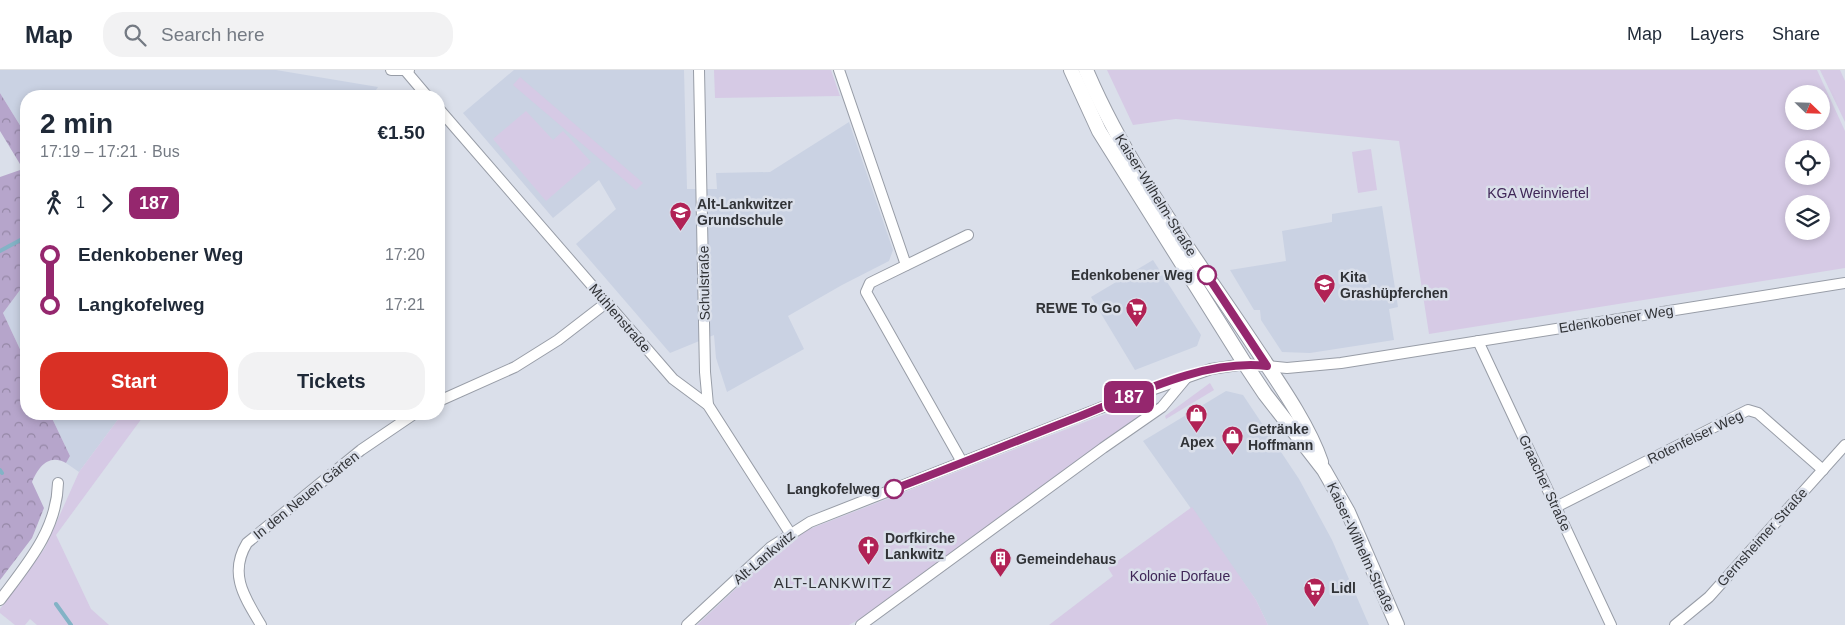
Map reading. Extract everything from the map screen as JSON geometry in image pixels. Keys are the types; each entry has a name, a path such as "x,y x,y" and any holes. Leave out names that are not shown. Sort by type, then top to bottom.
{"main road":[{"name":"Kaiser-Wilhelm-Straße","path":"1071,70 1099,131 1245,364 1283,418 1324,470"},
{"name":"Kaiser-Wilhelm-Straße","path":"1086,70 1120,141 1315,443 1324,470 1352,522 1397,625"}],"street":[{"path":"391,70 406,70 422,90"},
{"name":"Schulstraße","path":"699,70 705,372 708,405"},
{"path":"839,70 906,265"},
{"name":"Mühlenstraße","path":"445,116 673,379 708,405 790,533"},
{"path":"962,462 867,296 867,288 870,283 968,236"},
{"name":"Edenkobener Weg","path":"1267,366 1287,368 1330,364 1845,283"},
{"path":"445,398 515,367 558,340 606,303"},
{"name":"Graacher Straße","path":"1478,341 1611,625"},
{"path":"1245,364 1267,366"},
{"name":"Alt-Lankwitz","path":"687,625 763,554 790,533 810,522 1187,377 1218,367 1245,364"},
{"path":"861,625 1162,407 1187,377"},
{"name":"Rotenfelser Weg","path":"1556,507 1748,410 1758,413 1823,470"},
{"name":"In den Neuen Gärten","path":"261,625 242,593 238,578 239,561 247,543 361,450 405,420"},
{"name":"Gernsheimer Straße","path":"1675,625 1709,596 1845,445"},
{"path":"0,600 41,544 57,504 58,483"}],"shaded area":[{"path":"0,70 276,70 378,87 376,90 20,90 20,125 0,93"},
{"name":"Alt-Lankwitzer Grundschule","path":"514,70 684,70 687,189 717,189 716,173 770,172 849,122 893,250 889,261 788,316 804,349 727,392 716,358 714,335 670,353 576,244 616,209 599,180 553,218 463,113"},
{"path":"1382,206 1398,307 1389,309 1394,340 1310,353 1282,352 1261,320 1260,310 1254,310 1230,270 1286,261 1282,231 1332,222 1332,214"},
{"path":"1153,260 1201,335 1197,346 1135,370 1091,297"},
{"path":"20,290 20,349 3,313"},
{"path":"1226,391 1243,395 1299,479 1332,540 1369,625 1268,625 1256,600 1143,441"},
{"path":"53,420 118,420 79,472 66,463 70,456"}],"green space":[{"path":"714,70 831,70 840,96 715,98"},
{"name":"KGA Weinviertel","path":"1107,70 1817,70 1824,85 1785,85 1785,130 1830,130 1830,98 1845,131 1845,268 1429,334 1399,141 1176,119 1133,125"},
{"path":"1820,70 1840,70 1845,81 1845,122 1830,91 1830,85 1827,85"},
{"path":"520,77 643,183 636,190 513,85"},
{"path":"0,93 20,125 20,164 0,131"},
{"path":"526,111 553,140 563,131 591,162 546,201 493,139"},
{"path":"1371,149 1377,190 1358,193 1352,152"},
{"path":"20,170 20,290 3,313 20,349 20,420 53,420 70,456 66,463 54,460 44,463 34,477 32,482 44,508 32,538 0,580 0,177"},
{"path":"1210,383 1214,390 1166,419 1165,416"},
{"path":"1152,396 1155,404 867,615 849,625 697,625 775,552 807,530"},
{"path":"118,420 141,420 56,535 91,609 109,625 37,625 30,619 25,625 15,625 0,613 0,609 45,548 79,472"},
{"name":"Kolonie Dorfaue","path":"1192,507 1256,600 1268,625 1049,625 1113,576 1108,568"}],"waterway":[{"path":"0,251 20,240"},
{"path":"56,604 71,625"}],"bus line":[{"name":"187","path":"894,489 1128,397 1211,369 1245,364 1267,366 1207,275"}],"place":[{"name":"Alt-Lankwitzer Grundschule","path":"681,231"},
{"name":"Edenkobener Weg","path":"1207,275"},
{"name":"Kita Grashüpferchen","path":"1324,304"},
{"name":"REWE To Go","path":"1137,327"},
{"name":"Apex","path":"1197,433"},
{"name":"Getränke Hoffmann","path":"1232,456"},
{"name":"Langkofelweg","path":"894,489"},
{"name":"Dorfkirche Lankwitz","path":"869,565"},
{"name":"Gemeindehaus","path":"1000,578"},
{"name":"Lidl","path":"1315,607"}],"district":[{"name":"ALT-LANKWITZ","path":"833,582"}]}
